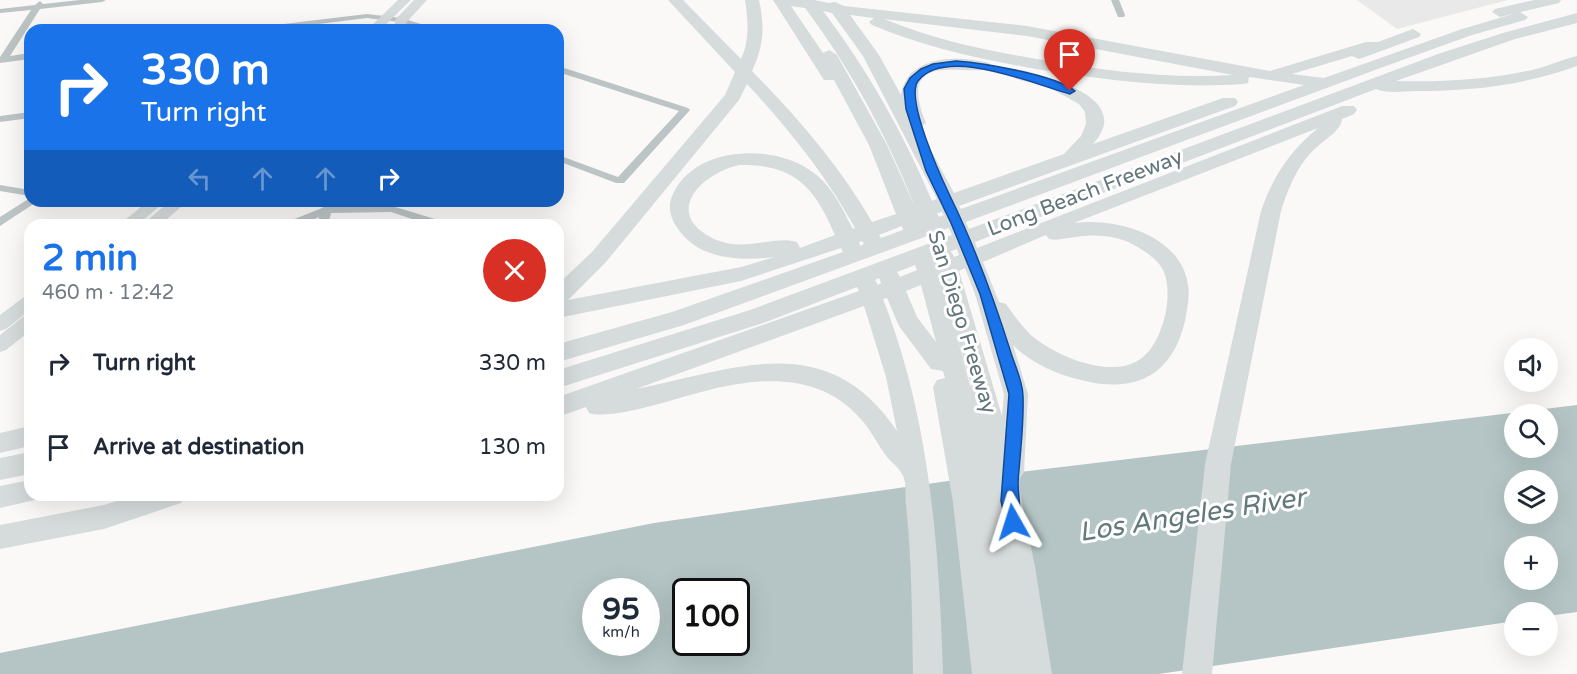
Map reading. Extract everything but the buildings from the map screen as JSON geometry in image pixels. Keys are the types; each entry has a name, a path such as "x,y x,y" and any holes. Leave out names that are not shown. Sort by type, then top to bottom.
{"highway":[{"path":"675,0 763,92 816,152 845,212 864,278 883,328 904,408 915,470 924,555 928,674"},
{"path":"564,291 599,257 733,96 741,83 754,49 756,21 752,0"},
{"name":"San Diego Freeway","path":"780,0 816,51 849,108 903,191 935,305"},
{"path":"784,0 853,12 1028,31 1278,77 1343,84 1420,86 1487,82 1539,73 1577,61"},
{"path":"790,0 827,51 903,191"},
{"path":"797,0 845,71 867,109 903,191"},
{"name":"San Diego Freeway","path":"806,0 859,75 903,191 935,305 939,363 967,399 1009,501 1037,674"},
{"path":"830,0 871,55 932,171 957,223 986,294 1016,394 1009,501"},
{"path":"838,0 889,27 955,48 1059,68 1174,81 1233,80 1281,72 1413,34 1554,0"},
{"name":"Long Beach Freeway","path":"564,351 676,319 755,292 1467,32 1577,3"},
{"name":"Long Beach Freeway","path":"564,377 758,316 1444,57 1577,18"},
{"path":"564,405 726,349 980,255 1056,223 1495,55 1548,25"},
{"path":"564,309 741,274 784,261 1413,34"},
{"path":"932,171 912,109 910,89 914,80 925,71 936,66 956,64 989,68 1049,82 1070,91 1085,101 1096,120 1096,128 1085,145 1065,161"},
{"path":"1197,674 1218,464 1271,211 1278,186 1300,154 1332,126 1336,115"},
{"path":"879,228 771,251 735,252 705,242 689,231 681,216 680,201 693,180 708,170 742,160 770,160 791,167 808,177 822,194 845,212 881,258 935,305 967,399 992,509 1017,674"},
{"path":"980,255 1083,228 1115,231 1148,244 1166,259 1179,284 1180,301 1167,345 1160,355 1138,371 1111,375 1077,369 1034,349 1017,334 986,294"},
{"path":"564,413 658,394 732,375 770,371 806,375 824,381 856,399 869,410 891,444 915,470"},
{"path":"967,399 1006,674"},
{"name":"San Diego Freeway","path":"967,399 976,572 987,674"},
{"path":"0,443 24,437"},
{"path":"0,469 24,464"},
{"path":"0,537 104,517 153,501"}],"main road":[{"path":"389,24 405,0"},
{"path":"389,24 401,20 421,0"},
{"path":"135,219 150,207"},
{"path":"158,219 172,207"},
{"path":"0,324 24,306"},
{"path":"0,345 24,326"}],"street":[{"path":"0,11 39,4 102,0"},
{"path":"1115,0 1121,15"},
{"path":"25,24 39,4"},
{"path":"305,24 367,16 389,24"},
{"path":"401,20 411,24"},
{"path":"1,60 24,26"},
{"path":"1,60 24,57"},
{"path":"564,71 685,110 620,181 564,160"},
{"path":"0,119 24,116"},
{"path":"0,188 24,192"},
{"path":"0,222 24,206"},
{"path":"302,219 325,207"},
{"path":"360,207 392,209 423,219"}],"shaded area":[{"path":"1357,0 1508,0 1397,29"}],"water":[{"name":"Los Angeles River","path":"1577,405 1577,612 1558,615 1558,602 1504,602 1504,623 1159,674 0,674 0,653 654,523 962,479 1504,414 1504,458 1558,458 1558,407"}],"route":[{"path":"1013,522 1009,501 1016,394 1002,340 986,294 945,195 932,171 909,98 910,89 917,76 925,71 936,66 956,64 1027,76 1070,91"}]}
